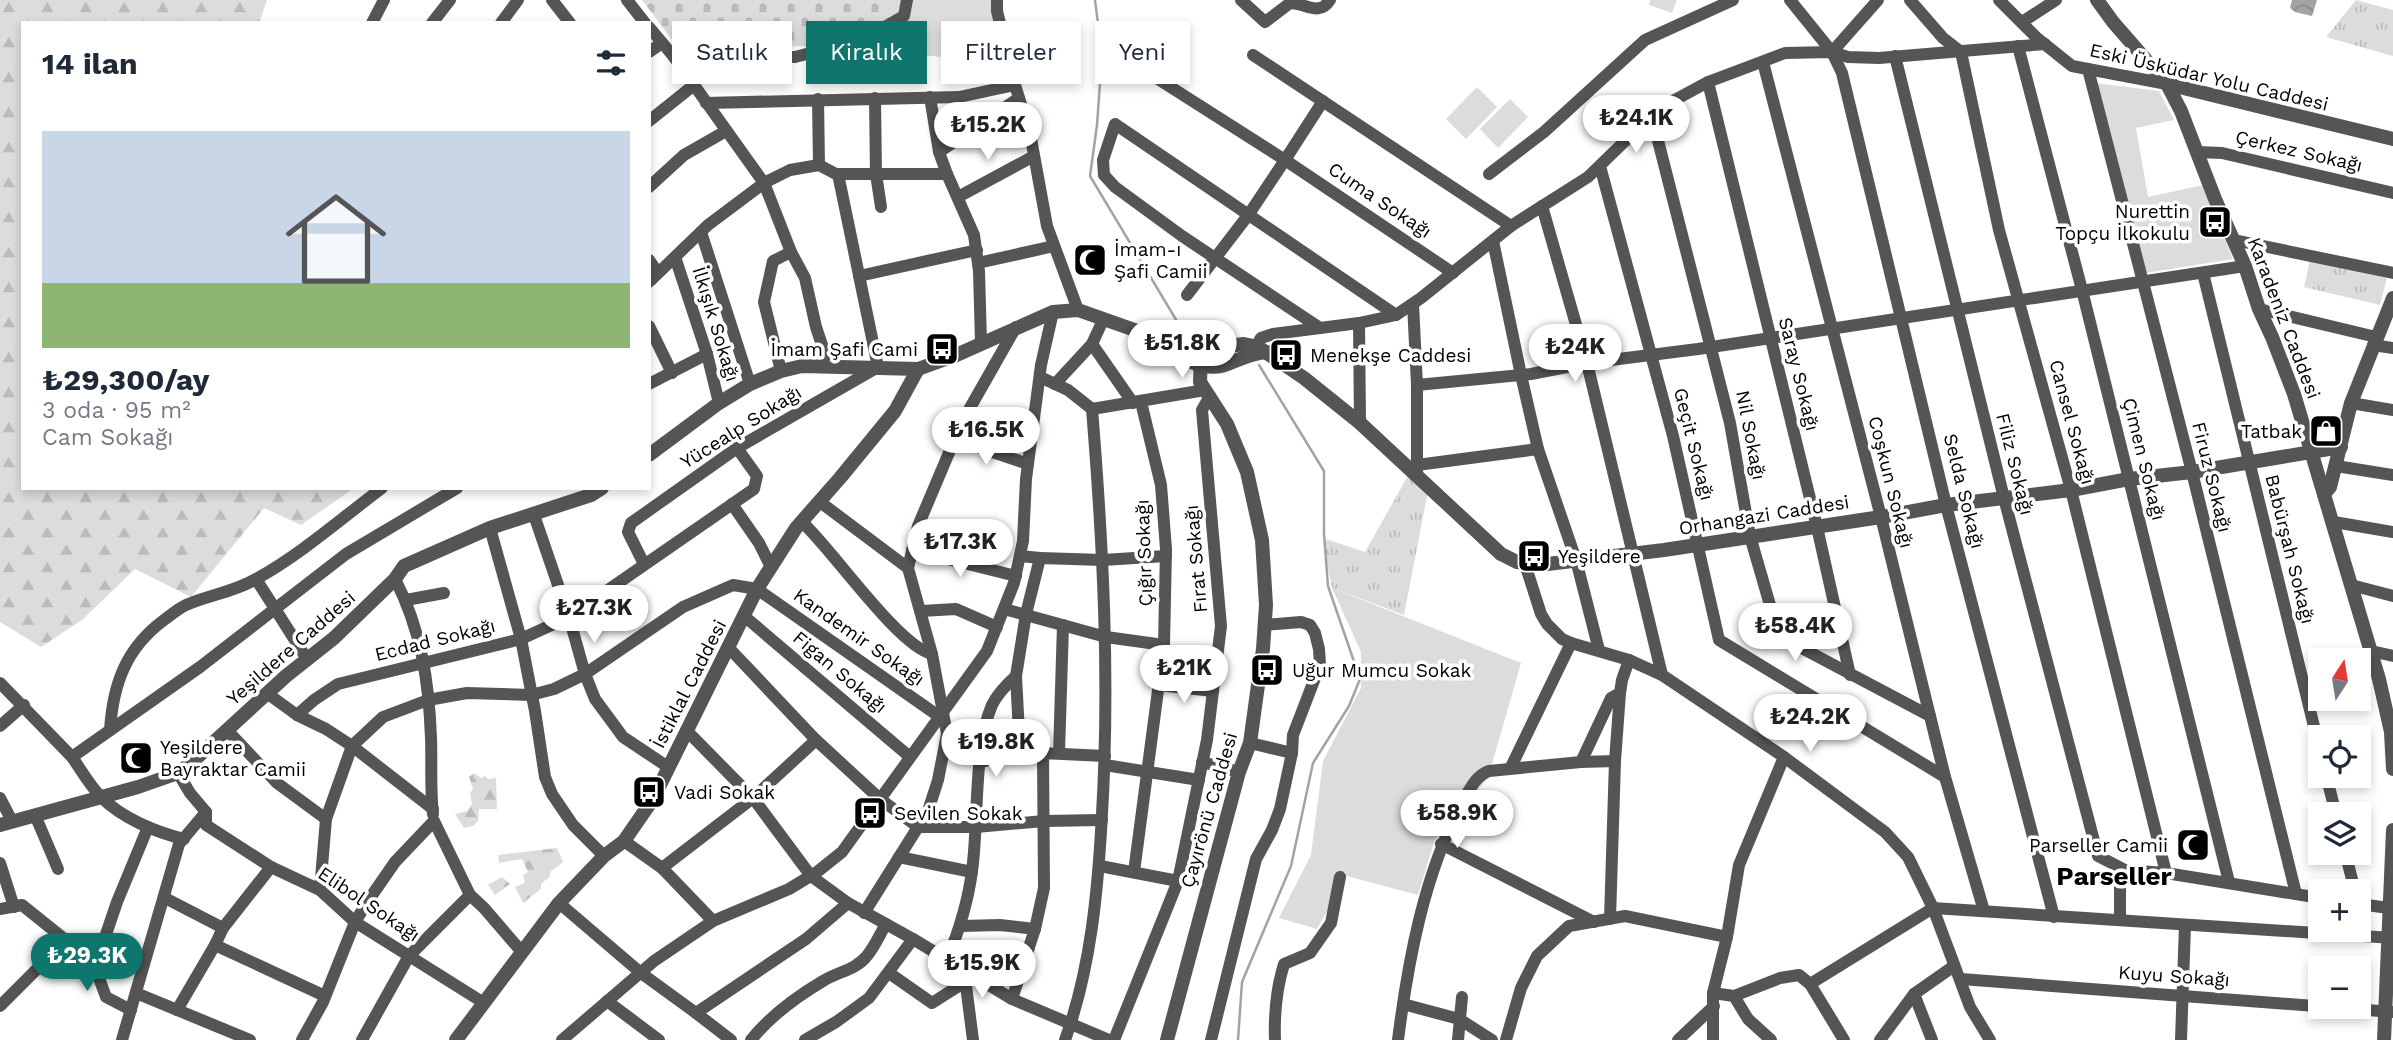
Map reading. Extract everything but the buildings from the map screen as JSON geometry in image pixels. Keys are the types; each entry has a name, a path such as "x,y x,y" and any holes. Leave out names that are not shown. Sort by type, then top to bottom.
{"street":[{"path":"373,21 384,0"},
{"path":"434,21 450,0"},
{"path":"502,21 518,0"},
{"path":"552,0 568,21"},
{"path":"627,0 643,21"},
{"path":"792,57 864,38 904,16 907,0"},
{"path":"997,0 1015,85 1030,133 1047,226 1077,310"},
{"path":"1241,0 1265,22 1290,3 1319,9 1324,8 1330,0"},
{"path":"1489,174 1544,132 1645,40 1733,0"},
{"path":"1832,52 1878,0"},
{"path":"1910,0 1943,38 1961,52"},
{"name":"Eski Üsküdar Yolu Caddesi","path":"1999,0 2072,66 2167,85 2393,139"},
{"path":"2022,22 2056,0"},
{"name":"Karadeniz Caddesi","path":"2097,0 2167,85 2181,111 2294,394 2370,648"},
{"name":"Selda Sokağı","path":"1798,3 1832,52 1842,74 1946,505 2054,917"},
{"path":"651,29 672,55"},
{"path":"651,51 662,43"},
{"path":"1258,351 1261,338 1273,334 1359,323 1396,315 1511,226 1588,177 1658,109 1708,82 1785,53 1832,52 1848,57 1895,56 2045,44"},
{"name":"Çimen Sokağı","path":"2018,46 2082,290 2229,883"},
{"name":"Cansel Sokağı","path":"1961,52 1999,230 2071,490 2166,873"},
{"path":"1254,55 1511,226"},
{"name":"Filiz Sokağı","path":"1895,56 2004,498 2098,856 2120,869"},
{"path":"2132,78 2144,58"},
{"name":"Coşkun Sokağı","path":"1763,62 1881,517 1945,777 1984,911"},
{"name":"Firuz Sokağı","path":"2088,69 2192,472 2296,894"},
{"name":"Saray Sokağı","path":"1708,82 1817,527 1850,675"},
{"name":"Cuma Sokağı","path":"1166,84 1453,273"},
{"path":"651,119 694,85 764,183 791,252 805,278 816,327 829,366"},
{"path":"705,103 959,97 1015,85"},
{"path":"2181,111 2191,102 2210,95"},
{"path":"930,97 939,152 974,235 981,343"},
{"path":"875,98 876,174 881,207"},
{"path":"939,152 1019,98"},
{"path":"818,99 819,165"},
{"path":"1187,295 1249,214 1323,102"},
{"name":"Nil Sokağı","path":"1652,117 1730,423 1750,536 1779,636 1930,716"},
{"path":"1320,328 1115,187 1104,175 1103,160 1115,124 1396,315"},
{"path":"651,185 684,155 726,131"},
{"name":"Çerkez Sokağı","path":"2197,152 2222,153 2393,193"},
{"path":"958,197 1034,156"},
{"path":"654,278 701,232 764,183 790,170 819,165 838,174 947,174"},
{"name":"Geçit Sokağı","path":"1600,166 1673,436 1719,640 1945,777"},
{"path":"838,174 878,367"},
{"path":"1542,206 1587,363 1662,675"},
{"path":"701,232 750,384"},
{"path":"1493,240 1538,449 1576,560 1599,650"},
{"path":"2234,240 2393,273"},
{"path":"859,276 1054,246"},
{"path":"781,371 764,302 773,261 791,252"},
{"name":"İlkışık Sokağı","path":"675,257 707,354 719,403"},
{"path":"1418,385 1521,375 2245,266"},
{"name":"Babürşah Sokağı","path":"2203,273 2314,725"},
{"path":"2324,494 2330,487 2351,403 2393,298"},
{"path":"1413,304 1418,385 1417,471"},
{"path":"2259,309 2393,348"},
{"path":"651,454 719,403 750,384 781,371 802,366 918,369 954,356 1052,312 1077,310 1146,334 1184,359 1233,361 1258,351"},
{"path":"562,1040 641,973 713,921 789,889 842,852 987,651 1016,576 1023,541 1028,464 1052,312"},
{"path":"1055,384 1092,344 1103,320"},
{"path":"1359,323 1360,423"},
{"path":"864,913 928,811 938,780 947,734 932,654 908,568 918,526 962,422 1016,327"},
{"path":"651,330 672,373"},
{"name":"Çığır Sokağı","path":"1092,344 1137,402 1161,485 1166,556 1164,645 1134,872"},
{"path":"1040,377 1068,390 1092,409 1207,393 1200,382 1207,360 1224,347 1244,344 1304,378 1417,471 1501,554 1525,564 1541,614 1553,632 1571,643 1629,660 1662,675 1784,757 1885,832 1908,857 1933,908 1970,1007 1990,1040"},
{"path":"1224,347 1234,352 1233,361"},
{"path":"651,383 707,354"},
{"name":"Yücealp Sokağı","path":"644,564 628,532 631,523 737,449 878,367"},
{"name":"İstiklal Caddesi","path":"456,1040 559,903 604,856 624,841 653,799 757,589 802,522 895,411 918,369"},
{"name":"Çayırönü Caddesi","path":"1167,1040 1239,772 1250,743 1265,625 1262,540 1247,472 1227,424 1207,393"},
{"name":"Fırat Sokağı","path":"1112,1040 1178,881 1199,780 1213,691 1221,626 1202,411 1207,393"},
{"path":"2351,403 2393,410"},
{"path":"1065,1040 1098,890 1105,761 1106,637 1092,409"},
{"path":"954,439 1028,464"},
{"name":"Orhangazi Caddesi","path":"1525,564 1634,554 1946,505 2192,472 2341,447"},
{"name":"Ecdad Sokağı","path":"297,715 338,684 521,639 569,617 754,489 757,476 737,449"},
{"path":"1417,471 1538,449"},
{"path":"2336,466 2393,475"},
{"path":"110,730 111,701 120,674 139,642 160,623 184,606 256,579 379,490"},
{"path":"72,757 200,667 346,554 454,490"},
{"name":"Yeşildere Caddesi","path":"6,823 138,787 178,773 334,638 395,579 404,566 490,528 534,515 599,490"},
{"path":"820,502 908,568"},
{"path":"732,504 759,543 771,567"},
{"path":"534,515 569,617 584,674 595,699 623,737 668,767"},
{"path":"802,522 818,537 866,596 914,645 932,654"},
{"path":"2334,522 2393,532"},
{"path":"490,528 521,639 536,711 545,777 552,794 573,825 604,856"},
{"path":"912,550 1016,576"},
{"path":"1020,556 1103,560 1166,556"},
{"path":"1020,752 1016,676 1026,614 1040,558"},
{"path":"256,579 307,659"},
{"path":"395,579 406,600 424,663 433,815 470,895 521,951"},
{"path":"320,890 326,819 352,746 383,717 428,700 467,693 531,695 554,689 584,674 683,607 733,585 757,589"},
{"path":"2351,585 2393,596"},
{"name":"Kandemir Sokağı","path":"757,589 942,714"},
{"path":"406,600 444,593"},
{"path":"921,611 956,608 997,627"},
{"path":"1004,608 1106,637 1164,645"},
{"name":"Figan Sokağı","path":"744,616 910,757"},
{"path":"1211,1040 1256,859 1280,809 1292,753 1293,735 1320,665 1315,633 1310,625 1300,622 1265,625"},
{"path":"1059,753 1063,625"},
{"path":"1510,769 1571,643"},
{"path":"728,647 816,740 880,799 918,827 976,827 1044,821 1102,820"},
{"path":"2371,651 2393,656"},
{"name":"Karadeniz Caddesi","path":"2371,651 2392,732 2393,769"},
{"path":"1610,919 1615,761 1620,693 1629,660"},
{"path":"947,960 961,926 972,872 985,727 993,703 1002,689 1016,676"},
{"path":"0,683 72,757 102,797 148,827 184,839"},
{"path":"1159,685 1213,691"},
{"path":"1581,762 1611,698 1620,693"},
{"path":"268,694 297,715 352,746 433,815"},
{"path":"0,726 24,705"},
{"path":"227,730 277,783 326,819"},
{"path":"687,731 753,798 811,876 848,903 947,960 965,976 1070,1025 1112,1040"},
{"path":"662,869 753,798 816,740"},
{"path":"1250,743 1292,753"},
{"path":"981,762 1020,752 1059,753 1199,780"},
{"path":"1012,999 1035,929 1044,888 1043,752"},
{"path":"1713,1040 1713,1000 1739,865 1784,757"},
{"path":"1398,1040 1422,908 1432,869 1441,844 1480,775 1489,771 1615,761"},
{"path":"1202,762 1239,772"},
{"path":"122,1040 179,844 206,812 178,773"},
{"path":"0,798 6,823"},
{"name":"Elibol Sokağı","path":"206,812 206,825 271,867 320,890 355,922 484,1003"},
{"path":"35,815 58,869"},
{"path":"302,1040 325,996 355,922 395,862 433,815"},
{"path":"93,962 101,949 148,827"},
{"path":"2384,1040 2388,1012 2393,830"},
{"path":"624,841 662,869 713,921"},
{"path":"1441,844 1594,922"},
{"path":"899,857 972,872"},
{"path":"0,863 14,907"},
{"path":"1100,866 1178,881"},
{"path":"177,1010 223,928 271,867"},
{"path":"2120,920 2120,869 2166,873 2308,896"},
{"path":"1275,1040 1276,988 1284,964 1310,953 1331,923 1339,877"},
{"path":"362,1040 410,956 470,895"},
{"path":"165,898 223,928"},
{"path":"559,903 641,973 731,1040"},
{"path":"696,1013 806,939 848,903"},
{"path":"0,909 22,905 93,962 106,998 131,1010"},
{"path":"2371,906 2389,908"},
{"path":"1810,984 1933,908 2390,938"},
{"path":"1506,1040 1521,988 1536,956 1569,926 1625,916 1727,937"},
{"path":"751,1040 785,1005 866,958 886,924"},
{"path":"961,926 1000,925 1035,929"},
{"path":"2182,1040 2185,925"},
{"path":"811,1039 869,998 913,939"},
{"path":"0,1006 65,941"},
{"path":"215,945 325,996"},
{"path":"1880,1040 1914,994 1954,966"},
{"path":"889,973 932,1003 965,976"},
{"path":"1678,1040 1713,1000 1734,996 1780,978 1799,975 1810,984 1844,1040"},
{"path":"965,976 972,1040"},
{"name":"Kuyu Sokağı","path":"1961,979 2388,1012"},
{"path":"136,993 250,1040"},
{"path":"1914,994 1932,1040"},
{"path":"1734,996 1748,1019 1770,1040"},
{"path":"1458,1040 1462,997"},
{"path":"607,1002 659,1040"},
{"path":"1403,1004 1459,1019 1492,1040"}],"green space":[{"path":"0,0 267,0 260,21 21,21 21,490 351,490 301,525 264,508 191,597 135,569 82,620 41,647 0,622"},
{"path":"642,0 902,0 896,21 806,21 806,46 792,46 792,21 672,21 672,40"},
{"path":"902,0 995,0 996,21 941,21 941,57 927,55 927,21 896,21"},
{"path":"1650,0 1677,0 1672,13 1649,5"},
{"path":"2356,0 2393,10 2393,56 2326,37"},
{"path":"2095,83 2159,91 2174,120 2136,128 2148,197 2203,185 2233,259 2146,273"},
{"path":"1477,87 1497,107 1466,139 1446,119"},
{"path":"1510,99 1528,117 1498,148 1480,129"},
{"path":"2310,260 2387,278 2380,305 2304,287"},
{"path":"1409,474 1428,491 1404,615 1332,588 1326,559 1326,539 1365,552"},
{"path":"1332,588 1521,663 1488,778 1435,839 1418,895 1347,876 1317,929 1279,918 1311,855 1323,761 1361,688 1361,652"},
{"path":"474,773 481,778 496,778 497,809 479,809 478,821 473,826 464,828 455,814 467,811 472,804 470,794 473,788 469,777"},
{"path":"557,848 563,862 550,872 550,876 541,884 541,889 523,903 515,887 525,883 523,875 528,872 522,859 499,863 498,855"},
{"path":"502,877 510,884 495,895 488,885"}],"water":[{"path":"2292,0 2317,0 2312,16 2290,8"}],"waterway":[{"path":"1095,0 1102,55 1090,176 1187,338"},
{"path":"1238,1040 1242,982 1291,866 1313,763 1349,706 1360,679 1328,586 1324,534 1324,471 1259,365"}],"place":[{"name":"Nurettin Topçu İlkokulu","path":"2215,222"},
{"name":"İmam-ı Şafi Camii","path":"1090,260"},
{"name":"İmam Şafi Cami","path":"942,349"},
{"name":"Menekşe Caddesi","path":"1286,355"},
{"name":"Tatbak","path":"2326,431"},
{"name":"Yeşildere","path":"1534,556"},
{"name":"Uğur Mumcu Sokak","path":"1267,670"},
{"name":"Yeşildere Bayraktar Camii","path":"136,758"},
{"name":"Vadi Sokak","path":"649,792"},
{"name":"Sevilen Sokak","path":"870,813"},
{"name":"Parseller Camii","path":"2193,845"}],"district":[{"name":"Parseller","path":"2114,876"}]}
